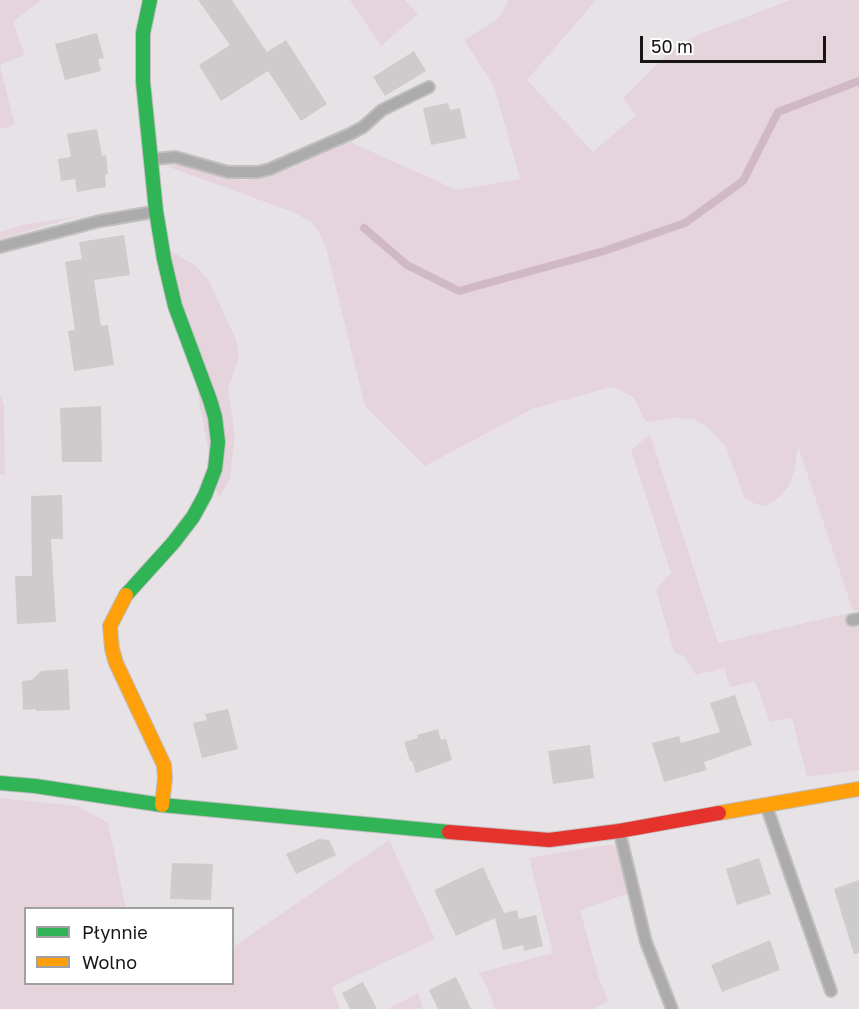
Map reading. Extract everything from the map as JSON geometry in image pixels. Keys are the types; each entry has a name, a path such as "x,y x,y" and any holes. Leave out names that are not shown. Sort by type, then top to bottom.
{"street":[{"path":"150,0 145,18 142,51 156,211 171,291 215,417 218,442 214,469 205,495 193,517 173,543 124,597 110,626 116,663 164,765 162,805"},
{"path":"0,783 162,805 393,828 549,840 619,831 859,789"}],"lane":[{"path":"151,160 175,157 238,173 270,169 350,134 363,127 382,110 429,87"},
{"path":"0,247 100,221 156,211"},
{"path":"766,804 831,991"},
{"path":"619,831 646,942 672,1009"}],"shaded area":[{"path":"0,0 41,0 13,22 25,55 0,65"},
{"path":"350,0 405,0 418,14 381,46"},
{"path":"508,0 596,0 527,80 593,152 636,115 623,98 671,50 695,36 791,0 859,0 859,610 853,611 798,446 795,468 789,486 767,506 755,504 744,497 726,447 708,428 694,419 676,418 646,422 634,398 611,387 532,409 425,466 365,406 326,248 318,230 311,222 293,212 166,166 183,164 241,180 262,178 292,168 350,142 457,190 520,179 494,86 464,40 502,14"},
{"path":"0,65 15,125 0,129"},
{"path":"79,216 0,239 0,232 23,225"},
{"path":"171,251 196,266 209,281 236,340 239,358 228,388 235,436 230,478 219,498 215,486"},
{"path":"0,393 4,405 5,475 0,475"},
{"path":"650,434 718,643 849,613 852,626 859,625 859,770 807,777 792,718 770,722 755,681 730,687 724,668 696,675 684,656 674,652 656,589 671,573 631,450"},
{"path":"0,798 78,806 108,823 126,907 24,907 24,985 234,985 234,946 389,840 435,939 332,987 340,1009 0,1009"},
{"path":"614,845 618,850 629,893 580,910 599,978 608,1001 594,1009 495,1009 487,986 478,973 553,953 529,858"},
{"path":"418,993 423,1009 388,1009"}],"building":[{"path":"198,0 232,0 267,52 286,40 327,104 301,121 268,71 221,101 199,65 230,45"},
{"path":"97,33 104,58 98,59 101,71 65,80 55,44"},
{"path":"414,51 426,71 385,96 373,77"},
{"path":"448,103 450,110 460,108 466,138 431,145 423,108"},
{"path":"97,129 102,156 106,155 108,174 105,175 106,187 77,192 75,179 61,181 58,159 71,157 67,134"},
{"path":"124,235 130,275 94,280 101,326 108,325 114,365 74,371 68,331 75,330 65,262 82,259 79,242"},
{"path":"101,406 102,462 62,462 60,408"},
{"path":"62,495 63,539 51,539 56,622 17,624 15,576 32,576 31,496"},
{"path":"68,669 70,710 23,710 22,681 32,680 41,671"},
{"path":"735,695 752,745 704,762 707,770 664,782 652,743 679,736 681,743 720,732 710,703"},
{"path":"228,709 238,749 202,758 193,723 207,720 205,714"},
{"path":"438,729 441,740 446,739 452,760 416,773 404,742 418,738 417,735"},
{"path":"590,745 594,778 553,784 548,751"},
{"path":"319,839 329,840 336,855 296,874 286,854"},
{"path":"759,858 771,894 737,905 726,869"},
{"path":"172,863 213,864 211,900 170,899"},
{"path":"483,867 504,913 517,910 519,919 536,915 543,946 524,951 523,945 503,950 495,918 456,936 434,890"},
{"path":"859,880 859,953 854,954 834,889"},
{"path":"770,940 780,970 722,992 711,965"},
{"path":"456,977 471,1009 438,1009 429,990"},
{"path":"363,982 377,1009 350,1009 342,993"}],"waterway":[{"path":"364,228 407,265 459,291 604,251 685,223 743,181 778,112 859,81"}],"traffic: fast":[{"path":"126,595 193,517 215,469 218,442 210,400 175,306 156,211 143,82 143,33 150,0"},
{"path":"0,783 162,805 449,832"}],"traffic: slow":[{"path":"126,595 110,626 112,649 116,663 164,765 162,805"},
{"path":"719,813 859,789"}],"traffic: jam":[{"path":"449,832 549,840 619,831 719,813"}]}
